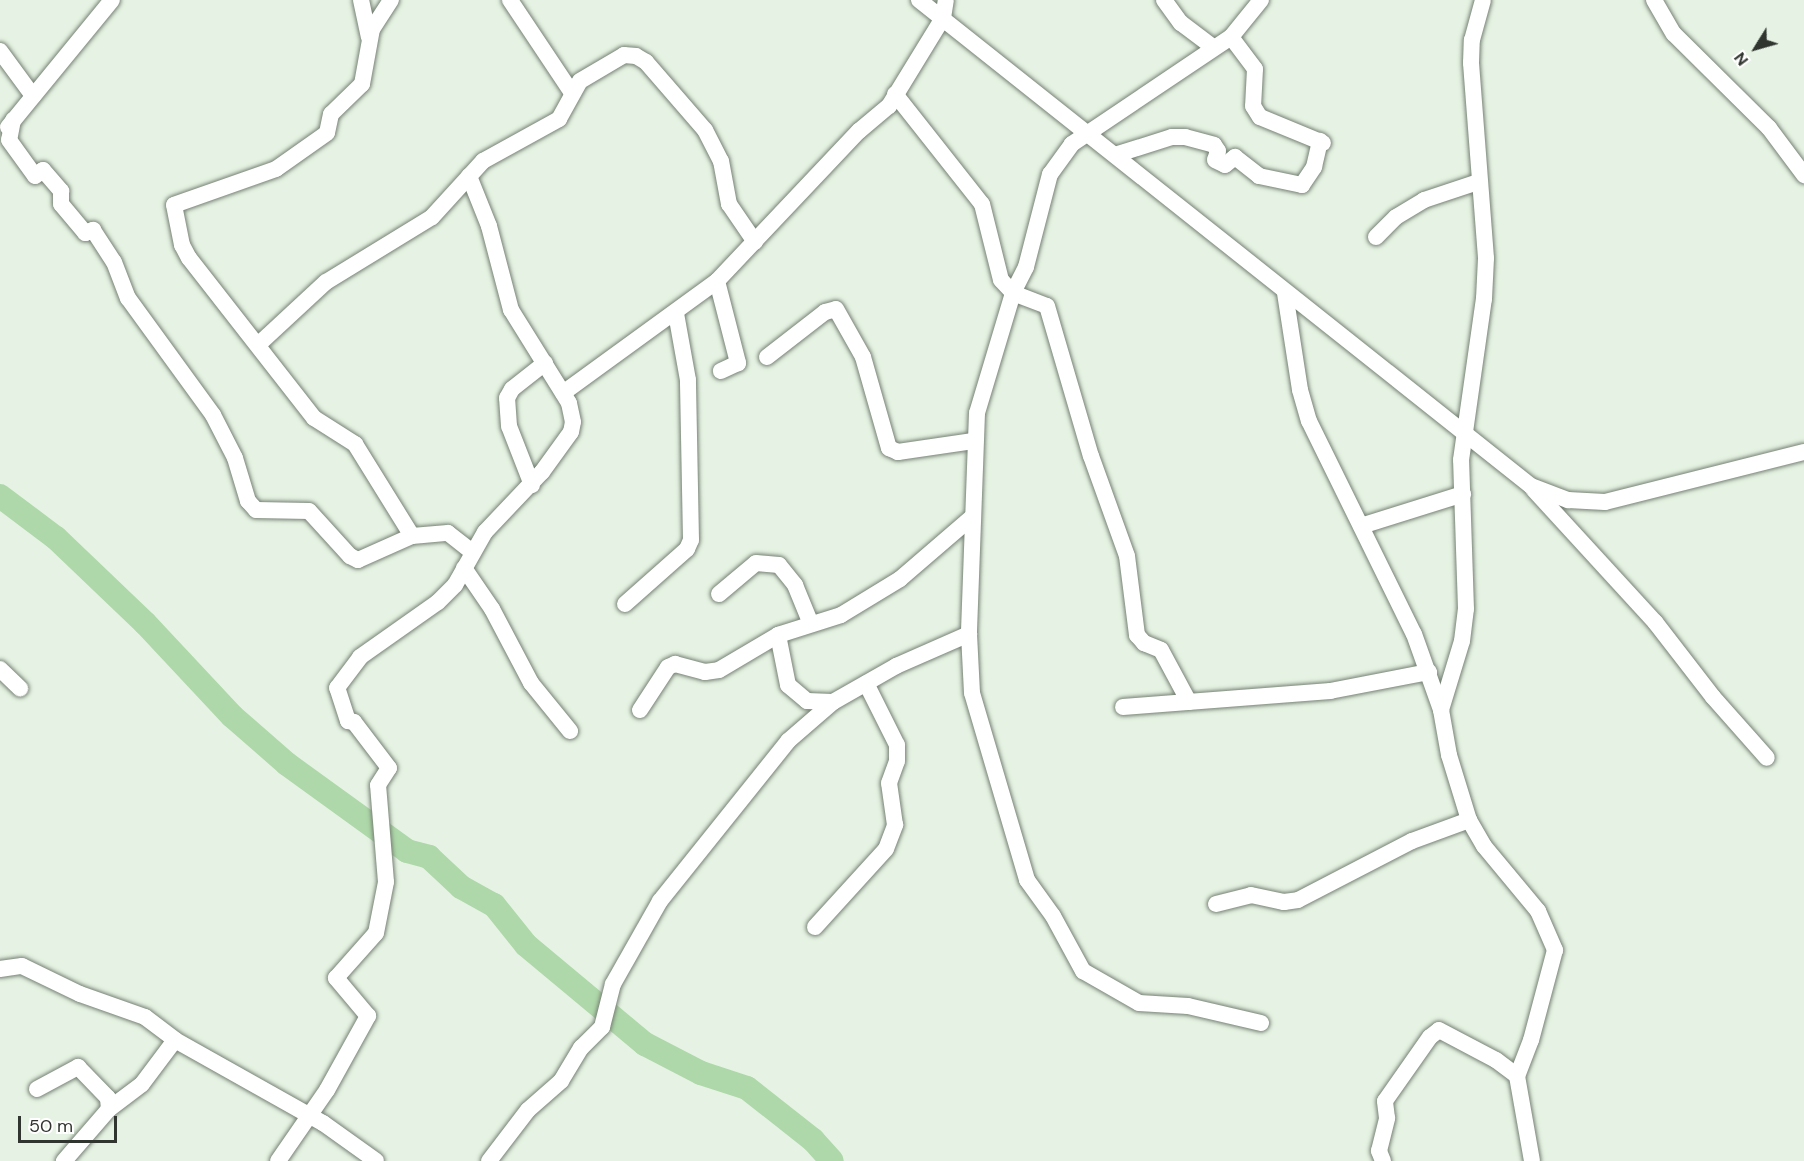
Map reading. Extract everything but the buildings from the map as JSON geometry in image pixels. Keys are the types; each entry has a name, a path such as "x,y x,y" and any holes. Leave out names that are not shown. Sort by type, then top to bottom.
{"street":[{"path":"0,138 111,0"},
{"path":"361,0 369,38 366,75 362,84 331,114 327,133 276,169 174,204 182,245 189,258 259,344 314,418 355,444 412,536"},
{"path":"369,38 391,0"},
{"path":"510,0 572,93"},
{"path":"919,0 1465,437 1531,486 1655,622 1713,698 1767,758"},
{"path":"563,393 717,281 859,131 889,106 943,18 946,0"},
{"path":"1164,0 1181,22 1214,48"},
{"path":"1261,0 1231,37 1088,133 1063,152 1050,174 1026,267 1013,293 977,413 973,441 969,634 972,693 1027,880 1053,916 1083,971 1139,1003 1188,1006 1261,1023"},
{"path":"1441,710 1462,640 1466,609 1461,460 1485,299 1486,258 1478,182 1471,63 1472,40 1483,0"},
{"path":"1654,0 1674,34 1769,128 1804,175"},
{"path":"1115,155 1172,136 1185,137 1214,145 1218,151 1215,160 1225,165 1235,157 1259,176 1302,185 1314,167 1322,142 1260,117 1253,106 1254,69 1231,37"},
{"path":"0,51 33,96"},
{"path":"259,344 326,282 432,217 469,176 500,149 559,119 580,81 610,60 636,56 646,62 710,138 721,161 729,204 755,242"},
{"path":"895,94 982,204 1001,280 1013,293 1047,306 1051,314 1091,456 1127,556 1137,635 1144,643 1161,650 1189,702"},
{"path":"13,120 9,140 36,176 43,170 61,191 61,204 85,233 93,230 99,238 114,262 128,298 213,416 236,458 248,501 256,510 309,511 358,560 412,536 448,533 472,552"},
{"path":"278,1161 309,1115 368,1016 336,978 376,933 386,882 378,785 389,768 354,722 348,721 337,687 369,650 438,602 497,518 532,484 571,432 572,413 563,393 511,310 489,226 469,176"},
{"path":"1376,237 1396,217 1424,200 1478,182"},
{"path":"717,281 738,363 721,371"},
{"path":"1285,293 1300,390 1309,421 1398,595 1429,672 1441,710 1449,755 1469,820 1484,846 1538,911 1555,950 1531,1040 1517,1076 1532,1161"},
{"path":"767,357 825,312 836,309 862,357 889,448 898,452 973,441"},
{"path":"625,604 687,549 691,540 688,380 676,313"},
{"path":"532,484 509,426 507,398 512,389 545,363"},
{"path":"1531,486 1568,500 1605,502 1804,452"},
{"path":"1361,526 1463,494"},
{"path":"640,710 668,667 675,664 705,672 719,670 778,635 841,615 890,586 972,517"},
{"path":"719,594 756,564 779,565 795,585 811,624"},
{"path":"464,568 492,609 531,683 570,731"},
{"path":"489,1161 528,1110 561,1081 581,1048 602,1027 613,984 660,901 788,741 833,702 866,683 969,634"},
{"path":"778,635 788,685 807,701 833,702"},
{"path":"0,669 20,688"},
{"path":"1124,707 1330,691 1429,672"},
{"path":"815,927 886,849 895,825 889,783 897,761 897,745 866,683"},
{"path":"1216,904 1251,895 1284,902 1298,900 1412,841 1469,820"},
{"path":"0,969 22,966 80,994 145,1017 175,1040 309,1115 376,1161"},
{"path":"1383,1161 1379,1151 1388,1118 1385,1101 1430,1036 1439,1030 1496,1060 1517,1076"},
{"path":"64,1161 109,1109 142,1084 175,1040"},
{"path":"37,1089 78,1067 108,1098 109,1109"}],"waterway":[{"path":"0,496 56,538 145,623 232,716 287,764 407,851 429,857 461,887 494,905 526,945 645,1044 701,1073 747,1088 813,1140 832,1161"}]}
